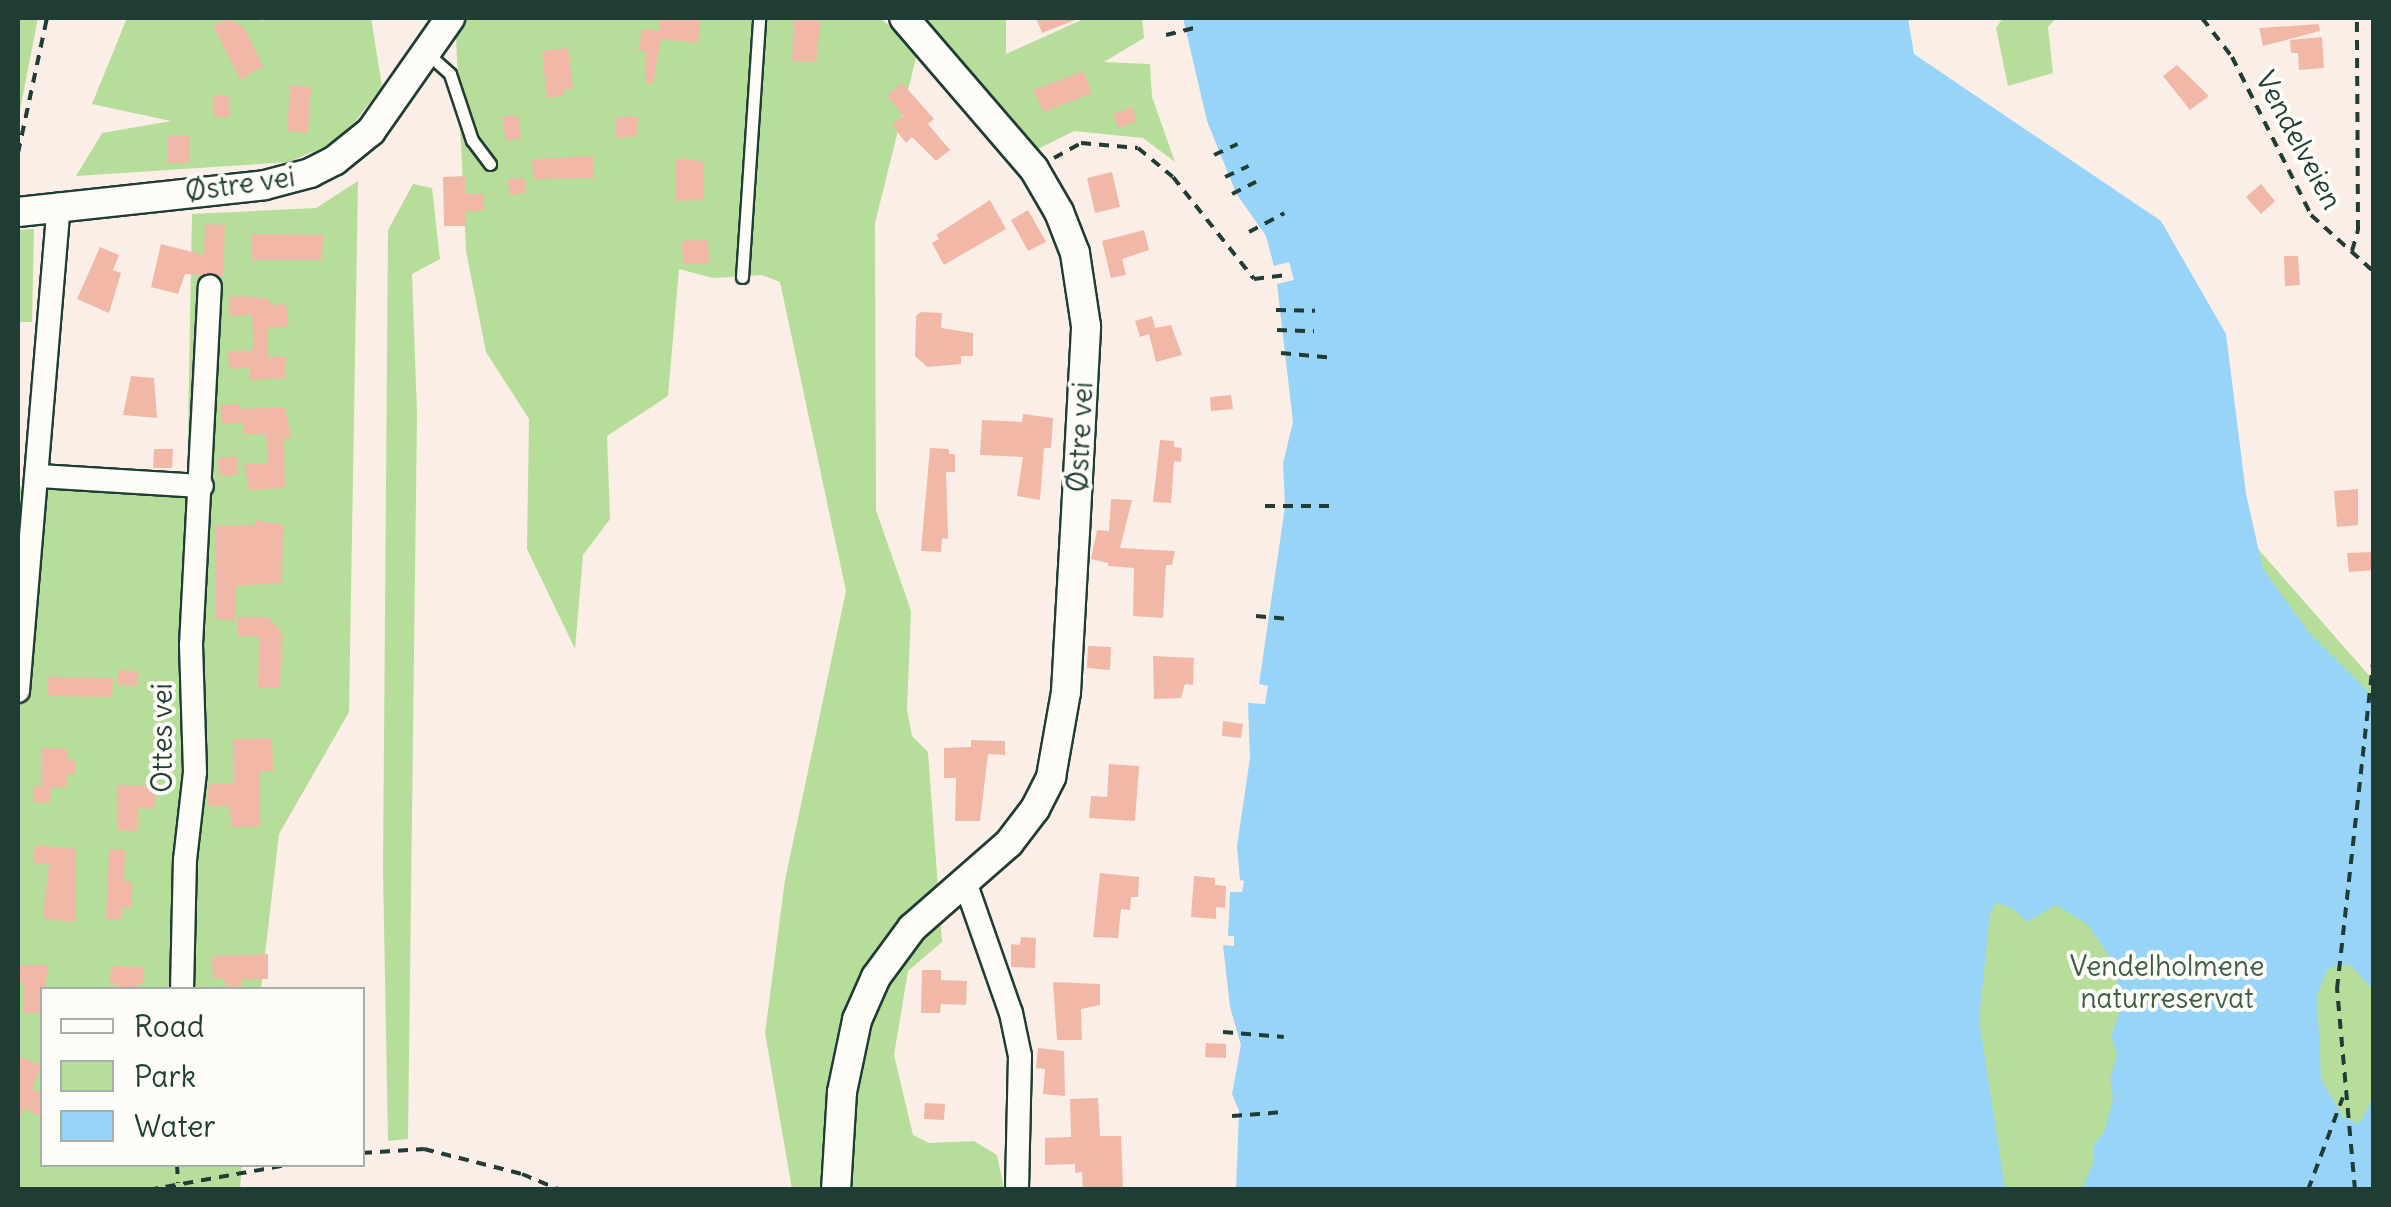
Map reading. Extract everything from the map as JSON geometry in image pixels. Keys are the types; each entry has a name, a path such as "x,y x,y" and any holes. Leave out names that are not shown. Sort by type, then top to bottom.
{"street":[{"name":"Østre vei","path":"18,212 265,185 310,173 334,161 369,133 450,18"},
{"name":"Østre vei","path":"836,1190 842,1092 867,994 898,942 1009,843 1044,794 1058,753 1066,692 1085,296 1067,231 1034,169 904,18"},
{"path":"18,691 58,206"},
{"name":"Ottes vei","path":"182,987 186,860 196,772 192,645 210,287"},
{"path":"38,476 202,486"},
{"path":"965,882 1018,1046 1022,1074 1017,1190"}],"lane":[{"path":"742,277 759,18"},
{"path":"427,53 450,74 472,140 490,164"}],"path":[{"path":"18,152 47,18"},
{"name":"Vendelveien","path":"2202,18 2232,56 2311,215 2374,272"},
{"path":"2352,252 2358,230 2356,18"},
{"path":"1166,35 1197,28"},
{"path":"1034,169 1081,143 1138,148 1173,176 1254,280 1284,275"},
{"path":"1214,155 1238,144"},
{"path":"1225,177 1249,166"},
{"path":"1232,194 1256,182"},
{"path":"1249,232 1284,214"},
{"path":"1276,310 1315,311"},
{"path":"1277,330 1314,331"},
{"path":"1281,354 1334,358"},
{"path":"1265,506 1329,506"},
{"path":"1256,616 1292,620"},
{"path":"2354,1190 2337,990 2372,655"},
{"path":"1222,1032 1284,1038"},
{"path":"2308,1190 2344,1093"},
{"path":"1232,1116 1284,1112"},
{"path":"365,1153 424,1150 522,1174 560,1190"},
{"path":"177,1167 178,1183"},
{"path":"148,1190 274,1167"}],"green space":[{"path":"18,18 38,18 18,120"},
{"path":"127,18 371,18 382,86 355,122 331,144 289,162 76,176 102,133 171,121 92,104"},
{"path":"468,18 880,18 918,50 875,223 876,510 911,611 907,709 912,736 928,752 942,942 908,971 894,1055 913,1135 929,1143 974,1141 997,1155 1004,1189 792,1189 765,1033 785,880 846,591 780,282 762,275 713,278 679,269 668,396 607,436 610,519 583,555 575,649 527,549 529,419 486,352 466,251 456,37"},
{"path":"917,18 1006,18 1006,54 1086,18 1142,18 1144,38 1104,62 1150,64 1152,97 1175,162 1143,138 1074,131 1036,150 1010,115"},
{"path":"2003,18 2056,18 2048,27 2053,73 2008,86 1996,28"},
{"path":"358,181 349,712 279,834 261,987 40,987 40,1167 242,1167 240,1189 18,1190 18,486 187,486 192,214 316,208"},
{"path":"413,184 432,188 440,259 412,274 417,413 408,1139 388,1141 383,870 388,230"},
{"path":"34,229 32,322 18,322 18,230"},
{"name":"Vendelholmene naturreservat","path":"2252,542 2373,680 2373,1189 1952,1190 1986,785"}],"water":[{"path":"1183,18 1908,18 1914,54 2161,221 2226,334 2246,494 2263,569 2310,634 2373,696 2373,990 2351,966 2340,964 2327,970 2317,995 2321,1079 2343,1117 2359,1124 2373,1098 2373,1189 2082,1189 2094,1161 2094,1144 2104,1132 2113,1099 2110,1079 2117,1055 2111,1036 2123,1003 2110,957 2087,924 2056,905 2027,922 2015,910 1996,902 1990,914 1979,1019 2005,1189 1236,1189 1239,1111 1232,1094 1241,1045 1230,1007 1223,945 1234,946 1234,936 1228,936 1230,892 1242,892 1244,881 1240,880 1237,846 1250,758 1248,703 1265,704 1268,686 1259,684 1285,507 1283,463 1293,422 1277,284 1294,280 1289,262 1274,266 1266,236 1236,193 1207,121"}],"building":[{"path":"228,18 244,28 263,66 240,80 213,26"},
{"path":"661,18 700,18 698,43 661,39 653,84 645,83 646,51 638,50 643,28 659,31"},
{"path":"794,18 821,18 816,62 792,61"},
{"path":"1036,18 1080,18 1042,33"},
{"path":"2319,24 2320,31 2263,46 2259,28"},
{"path":"2322,37 2324,68 2299,70 2298,53 2291,53 2290,40"},
{"path":"568,48 573,88 563,90 564,96 547,98 542,51"},
{"path":"2177,65 2209,96 2190,110 2163,76"},
{"path":"1083,71 1092,93 1044,112 1033,90"},
{"path":"902,83 934,119 928,124 950,150 936,161 912,137 906,143 892,125 903,115 887,96"},
{"path":"290,85 311,87 308,133 287,131"},
{"path":"214,95 230,96 229,117 213,117"},
{"path":"1132,107 1137,121 1118,128 1113,114"},
{"path":"518,115 521,138 506,141 502,117"},
{"path":"637,116 638,136 616,138 615,118"},
{"path":"168,136 190,136 190,163 168,163"},
{"path":"593,156 594,178 533,179 532,159"},
{"path":"681,158 703,162 704,200 676,201 675,162"},
{"path":"1112,172 1120,207 1095,213 1087,178"},
{"path":"465,176 465,194 484,194 484,211 466,211 466,226 444,226 443,177"},
{"path":"524,178 526,193 509,195 508,179"},
{"path":"2261,184 2275,201 2261,214 2246,197"},
{"path":"990,200 1006,229 944,265 932,243 939,239 936,235"},
{"path":"1028,210 1046,242 1028,251 1011,220"},
{"path":"205,224 225,225 223,276 185,274 178,294 151,287 161,244 204,255"},
{"path":"1144,230 1149,250 1122,259 1126,275 1111,278 1102,241"},
{"path":"252,234 323,235 322,260 252,260"},
{"path":"708,240 709,263 683,264 682,241"},
{"path":"100,247 119,255 113,270 121,273 109,313 77,299"},
{"path":"2284,256 2298,256 2300,285 2285,286"},
{"path":"229,297 270,299 270,305 286,304 288,326 267,328 268,357 285,356 286,378 250,380 250,368 229,369 228,351 254,350 252,315 230,316"},
{"path":"921,312 942,313 941,328 973,333 973,356 961,356 961,364 927,367 915,356 916,316"},
{"path":"1152,316 1155,328 1171,325 1182,355 1156,362 1149,334 1140,337 1135,321"},
{"path":"131,376 154,378 157,418 123,415"},
{"path":"1231,395 1233,409 1211,411 1210,397"},
{"path":"240,404 240,409 285,407 291,438 284,438 285,488 249,490 244,464 268,464 266,434 244,434 244,422 222,424 220,405"},
{"path":"1023,414 1053,418 1051,448 1044,448 1040,500 1017,496 1023,457 980,455 982,420 1022,422"},
{"path":"1160,440 1174,441 1174,447 1182,448 1181,462 1174,461 1171,503 1153,502"},
{"path":"930,448 949,449 949,454 955,454 955,472 946,472 948,539 942,538 941,552 921,551"},
{"path":"154,449 173,449 172,468 153,468"},
{"path":"237,457 238,475 219,476 218,458"},
{"path":"2358,489 2358,525 2337,527 2334,491"},
{"path":"1111,499 1132,500 1120,548 1175,551 1172,565 1166,565 1163,618 1133,616 1134,568 1108,566 1091,559 1097,530 1109,531"},
{"path":"256,520 283,525 282,583 236,586 235,620 215,619 215,526 256,525"},
{"path":"2374,552 2374,570 2349,572 2347,553"},
{"path":"238,617 267,617 282,633 280,688 258,688 259,637 238,636"},
{"path":"1088,646 1111,647 1110,670 1087,668"},
{"path":"1153,656 1194,658 1193,685 1185,684 1181,698 1154,699"},
{"path":"118,670 138,671 138,686 117,685"},
{"path":"47,677 113,678 112,697 47,696"},
{"path":"1223,721 1243,724 1241,738 1222,736"},
{"path":"272,738 273,771 259,771 260,827 232,827 229,806 207,806 209,784 234,784 233,739"},
{"path":"971,740 1005,741 1005,755 988,754 980,821 955,821 956,778 944,778 944,748 971,747"},
{"path":"42,748 67,749 67,760 75,761 75,774 67,774 66,788 51,787 50,803 33,802 34,786 41,786"},
{"path":"1109,764 1139,766 1135,821 1089,818 1091,796 1107,797"},
{"path":"117,785 156,786 154,809 138,808 137,831 118,830"},
{"path":"35,845 76,849 75,922 43,919 49,864 33,863"},
{"path":"109,849 125,850 124,881 132,882 132,908 121,908 121,919 106,919"},
{"path":"1100,873 1139,877 1138,897 1131,897 1130,910 1121,909 1118,938 1093,937"},
{"path":"1194,876 1215,878 1215,885 1226,886 1225,908 1216,907 1216,919 1191,917"},
{"path":"1021,937 1036,938 1035,968 1011,967 1011,944 1020,945"},
{"path":"268,954 268,979 242,979 242,986 226,987 223,978 213,978 212,956"},
{"path":"18,965 48,965 45,987 40,987 40,1013 24,1013 23,982 18,982"},
{"path":"111,966 144,967 143,984 137,987 110,984"},
{"path":"922,970 941,970 941,980 967,981 966,1005 941,1004 940,1013 921,1013"},
{"path":"1053,982 1100,984 1100,1005 1081,1009 1082,1040 1057,1040"},
{"path":"1206,1043 1226,1044 1226,1058 1205,1057"},
{"path":"1038,1048 1064,1051 1065,1096 1043,1094 1045,1069 1036,1068"},
{"path":"18,1056 40,1065 32,1089 40,1092 40,1117 24,1108 18,1122"},
{"path":"1098,1098 1100,1136 1121,1136 1123,1190 1083,1190 1082,1172 1075,1173 1075,1164 1045,1165 1045,1138 1071,1137 1070,1099"},
{"path":"925,1103 945,1104 944,1120 924,1119"}]}
